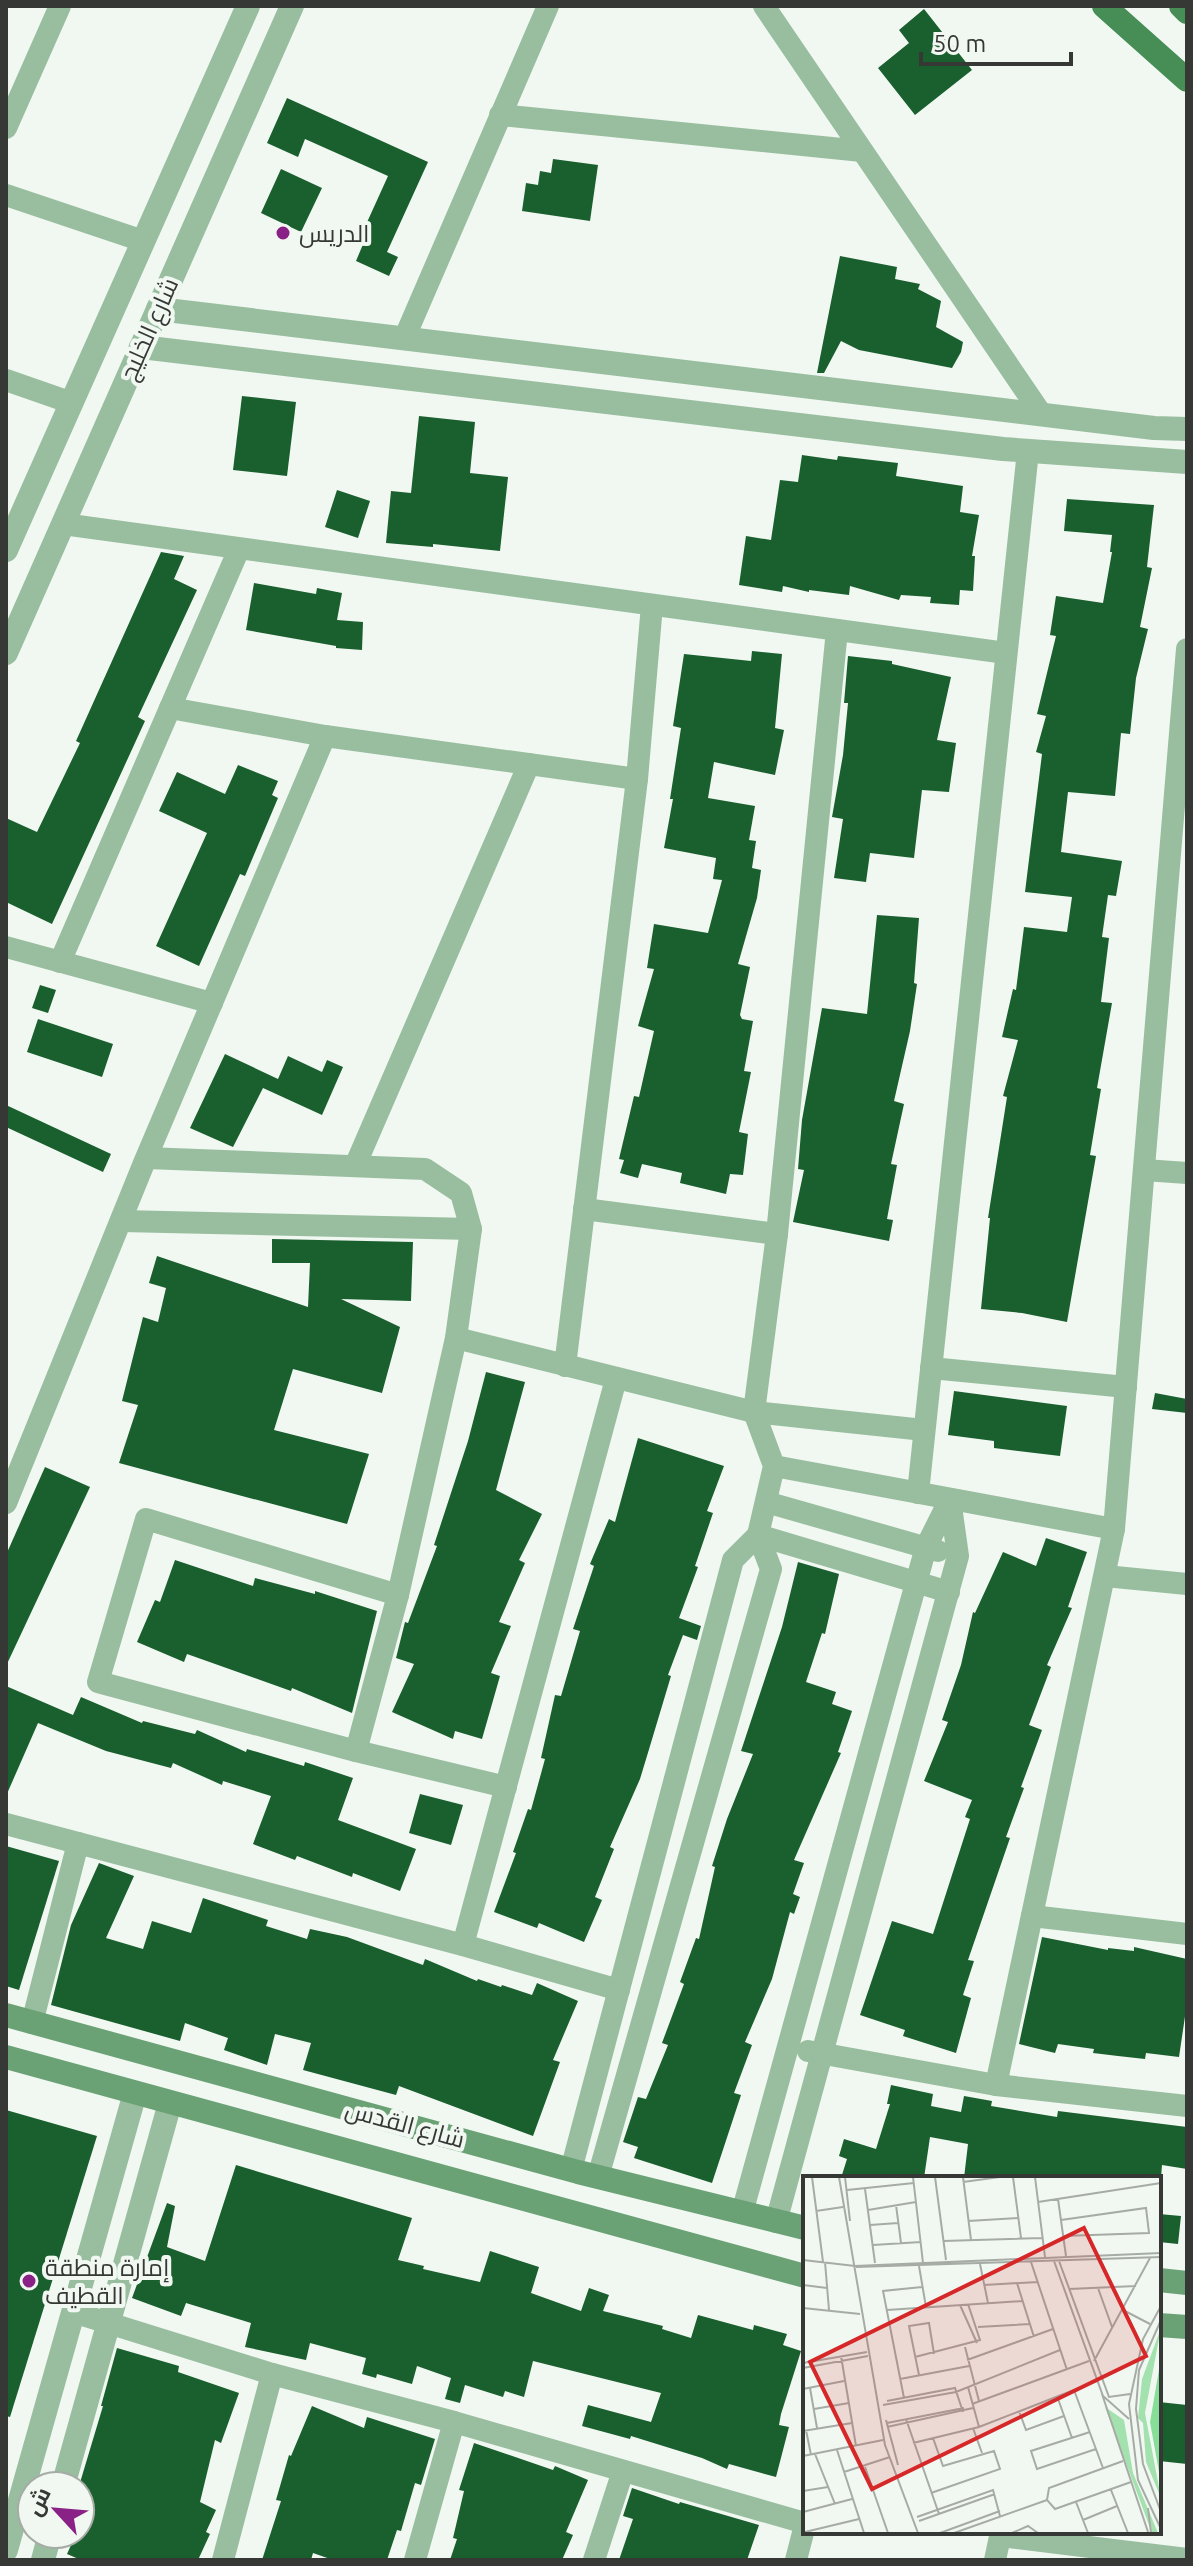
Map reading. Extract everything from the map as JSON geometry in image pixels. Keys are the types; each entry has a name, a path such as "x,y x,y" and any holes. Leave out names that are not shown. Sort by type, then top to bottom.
{"main road":[{"path":"1104,6 1187,80"},
{"path":"1181,6 1187,12"},
{"name":"شارع القدس","path":"6,2015 571,2170 803,2228"},
{"path":"6,2057 803,2275"},
{"path":"1161,2280 1187,2283"},
{"path":"1161,2325 1187,2327"}],"street":[{"path":"6,128 60,6"},
{"path":"6,550 248,6"},
{"name":"شارع الخليج","path":"6,653 292,6"},
{"path":"404,339 548,6"},
{"path":"764,6 1042,415"},
{"path":"500,115 862,151"},
{"path":"6,195 143,241"},
{"path":"158,309 1042,415 1187,429"},
{"path":"141,347 1028,451 1187,462"},
{"path":"6,380 72,403"},
{"path":"918,1493 1028,451"},
{"path":"63,524 1006,653"},
{"path":"60,962 239,549"},
{"path":"565,1366 637,779 652,605"},
{"path":"571,2170 733,1560 758,1535 774,1466 754,1412 777,1234 837,630"},
{"path":"996,2085 1114,1529 1144,1170 1180,822 1187,661"},
{"path":"170,708 325,736 637,779"},
{"path":"8,1491 325,736"},
{"path":"355,1166 529,764"},
{"path":"6,947 212,1003"},
{"path":"147,1158 425,1169 461,1193 471,1229 456,1338 398,1595 356,1751"},
{"path":"1144,1170 1187,1173"},
{"path":"584,1209 777,1234"},
{"path":"121,1221 471,1229"},
{"path":"456,1338 754,1412 924,1430"},
{"path":"931,1368 1126,1387"},
{"path":"463,1945 616,1379"},
{"path":"774,1466 1114,1529"},
{"path":"742,2213 926,1547 950,1499"},
{"path":"776,2222 958,1556 950,1499"},
{"path":"766,1502 958,1556"},
{"path":"398,1595 146,1519 98,1682 356,1751 506,1787"},
{"path":"758,1535 949,1592"},
{"path":"598,2177 771,1569 758,1535"},
{"path":"1105,1576 1187,1584"},
{"path":"6,1824 463,1945 619,1990"},
{"path":"32,2023 78,1843"},
{"path":"1032,1916 1187,1934"},
{"path":"788,2046 996,2085 1187,2106"},
{"path":"6,2550 135,2093"},
{"path":"68,2470 170,2103"},
{"path":"73,2312 272,2374 454,2422 803,2523"},
{"path":"223,2560 272,2374"},
{"path":"415,2560 454,2422"},
{"path":"594,2560 623,2471"},
{"path":"796,2560 803,2532"},
{"path":"995,2560 1000,2534 1187,2559"}],"building":[{"path":"924,9 972,70 915,115 878,68 909,43 899,30"},
{"path":"287,98 428,162 387,252 398,257 389,276 356,261 364,242 359,240 388,176 305,139 298,157 267,143"},
{"path":"553,159 598,165 590,221 522,211 526,183 538,185 540,171 551,173"},
{"path":"281,169 322,188 301,232 261,213"},
{"path":"840,256 897,267 895,279 920,284 918,289 941,301 936,327 963,342 952,368 859,350 841,341 824,373 817,373"},
{"path":"242,396 296,402 287,476 233,470"},
{"path":"419,416 475,422 470,473 508,477 500,551 386,543 391,491 411,493"},
{"path":"802,455 898,463 896,476 963,486 960,512 979,515 972,556 975,556 973,591 960,590 959,605 930,603 931,597 901,595 899,600 850,586 849,595 809,592 783,586 782,592 739,585 746,536 771,540 780,480 798,482"},
{"path":"337,490 370,501 358,538 325,527"},
{"path":"1067,499 1154,505 1147,567 1152,568 1140,627 1148,629 1136,678 1130,734 1121,733 1115,796 1068,792 1061,852 1122,861 1116,896 1108,895 1102,937 1109,938 1101,1002 1112,1003 1097,1088 1101,1089 1090,1155 1096,1156 1067,1322 981,1309 988,1218 1007,1097 1003,1096 1018,1040 1002,1037 1013,989 1016,990 1024,927 1067,932 1072,897 1025,892 1042,754 1036,752 1046,716 1037,714 1056,636 1050,635 1056,596 1103,603 1112,552 1112,535 1064,531"},
{"path":"161,552 184,556 174,579 197,590 138,717 145,721 52,924 6,902 6,818 37,832 80,743 76,741"},
{"path":"254,583 316,594 317,588 342,593 337,620 363,622 362,650 336,648 246,630"},
{"path":"752,651 782,654 775,728 784,730 775,775 714,762 708,798 755,806 749,840 756,841 752,868 761,870 757,898 738,964 750,967 740,1015 742,1019 753,1021 744,1071 751,1072 739,1132 748,1134 743,1175 730,1174 726,1194 680,1183 682,1173 642,1164 638,1178 620,1173 624,1160 619,1159 634,1096 639,1097 654,1031 638,1026 654,969 647,968 654,924 708,933 722,880 713,879 716,858 664,848 681,728 673,726 684,654 751,661"},
{"path":"848,656 892,661 892,664 951,677 937,740 956,743 949,792 922,790 914,858 870,853 866,882 834,878 843,819 832,817 843,755"},
{"path":"238,765 278,781 272,795 278,798 245,876 240,874 199,966 156,946 207,833 159,811 177,772 225,794"},
{"path":"877,915 919,918 914,983 917,984 894,1101 904,1104 891,1164 897,1165 887,1219 893,1220 889,1241 793,1222 804,1170 798,1169 802,1120 822,1008 867,1014"},
{"path":"40,985 56,990 48,1013 32,1008"},
{"path":"38,1019 113,1044 102,1077 27,1052"},
{"path":"225,1054 278,1079 288,1056 322,1072 327,1060 343,1067 322,1115 263,1088 233,1147 190,1128"},
{"path":"6,1105 111,1154 103,1172 6,1127"},
{"path":"272,1239 413,1242 411,1301 341,1299 400,1327 382,1393 293,1369 274,1430 369,1454 347,1524 119,1463 138,1405 122,1401 143,1317 158,1322 166,1288 149,1283 157,1256 308,1307 310,1263 272,1263"},
{"path":"486,1372 525,1382 496,1490 542,1514 519,1560 525,1563 499,1622 511,1626 491,1673 500,1676 482,1739 455,1731 453,1739 392,1712 414,1664 396,1658 405,1622 408,1623 437,1546 434,1545 468,1441"},
{"path":"954,1391 1067,1406 1060,1456 994,1448 994,1441 948,1435"},
{"path":"1155,1393 1187,1399 1187,1413 1152,1409"},
{"path":"638,1438 724,1466 707,1511 713,1513 695,1566 698,1567 679,1618 701,1626 697,1640 683,1635 668,1675 671,1676 640,1779 610,1847 614,1849 595,1897 602,1900 584,1942 539,1923 537,1928 494,1912 528,1809 531,1810 545,1759 541,1758 555,1695 561,1696 580,1631 573,1629 594,1566 590,1564 609,1519 615,1522"},
{"path":"45,1467 90,1487 6,1666 6,1555"},
{"path":"1046,1538 1087,1552 1068,1607 1072,1608 1047,1665 1051,1667 1029,1725 1042,1730 1006,1837 1010,1838 968,1960 974,1961 963,1995 971,1998 956,2053 903,2036 905,2030 860,2015 892,1921 933,1934 970,1819 965,1817 972,1800 924,1781 948,1722 942,1720 961,1665 973,1612 1003,1552 1036,1566"},
{"path":"175,1560 253,1586 255,1578 315,1594 315,1591 377,1611 352,1713 292,1688 291,1691 187,1654 184,1662 137,1642 155,1600 160,1602"},
{"path":"798,1562 839,1574 825,1634 822,1633 806,1682 836,1692 832,1704 852,1711 838,1752 841,1753 794,1860 804,1863 793,1894 800,1897 794,1914 790,1912 772,1979 745,2042 752,2045 734,2093 741,2095 712,2183 634,2158 638,2147 623,2142 638,2097 646,2099 668,2045 662,2043 684,1984 680,1982 696,1938 699,1939 715,1867 712,1866 753,1754 741,1751 782,1627"},
{"path":"6,1686 73,1715 81,1697 142,1723 195,1734 197,1730 246,1752 247,1749 304,1766 305,1762 353,1778 338,1820 416,1849 400,1891 353,1873 352,1877 297,1856 295,1860 253,1844 271,1796 223,1781 222,1785 173,1763 171,1768 106,1751 38,1723 6,1796"},
{"path":"420,1794 463,1805 451,1845 409,1833"},
{"path":"6,1846 59,1861 19,1990 6,1986"},
{"path":"99,1863 134,1876 106,1938 143,1949 152,1921 191,1933 203,1898 268,1920 266,1926 307,1939 310,1929 347,1937 423,1965 425,1959 477,1981 532,1995 537,1983 578,2001 553,2060 560,2062 533,2136 399,2086 396,2095 303,2070 311,2043 275,2034 267,2065 224,2050 228,2038 185,2023 180,2041 51,2005 71,1925"},
{"path":"1042,1937 1108,1950 1134,1951 1134,1947 1187,1959 1187,2003 1179,2057 1146,2053 1145,2059 1093,2053 1094,2049 1058,2044 1055,2053 1019,2044"},
{"path":"891,2085 933,2094 931,2106 961,2112 964,2096 992,2101 991,2106 1057,2117 1058,2111 1187,2127 1187,2169 1162,2165 1161,2178 964,2176 968,2144 930,2137 924,2176 842,2176 847,2159 839,2156 844,2139 876,2149 890,2104 887,2104"},
{"name":"إمارة منطقة القطيف","path":"6,2110 97,2136 10,2417 6,2416"},
{"path":"236,2165 412,2218 398,2260 424,2266 423,2269 480,2282 490,2251 539,2267 531,2293 581,2311 589,2288 609,2295 603,2311 663,2326 662,2329 691,2338 698,2315 753,2330 754,2325 787,2334 783,2345 801,2351 781,2414 779,2425 789,2427 776,2477 729,2464 727,2469 631,2436 630,2439 582,2426 588,2405 651,2422 661,2393 533,2361 524,2397 505,2391 503,2397 465,2385 460,2403 445,2399 451,2378 417,2366 412,2384 377,2374 376,2378 362,2374 366,2358 310,2343 306,2360 245,2347 251,2323 186,2303 181,2316 132,2298 167,2203 175,2206 167,2247 205,2261"},
{"path":"1161,2214 1181,2216 1178,2244 1161,2242"},
{"path":"117,2348 179,2366 178,2372 239,2393 221,2443 215,2440 200,2502 216,2510 206,2532 210,2534 198,2560 81,2560 67,2554 69,2550 96,2550 96,2470 84,2470"},
{"path":"1161,2402 1187,2405 1187,2464 1161,2461"},
{"path":"312,2406 364,2428 367,2417 435,2439 421,2485 415,2483 401,2531 397,2530 387,2560 333,2560 313,2553 311,2560 262,2560 281,2501 276,2500 289,2455"},
{"path":"474,2443 553,2470 555,2466 588,2480 566,2532 573,2535 562,2560 450,2560 457,2539 453,2538 464,2491 459,2490"},
{"path":"632,2488 759,2525 747,2560 619,2560 633,2519 623,2516"}],"place":[{"name":"الدريس","path":"283,233"},
{"name":"إمارة منطقة القطيف","path":"29,2281"}]}
